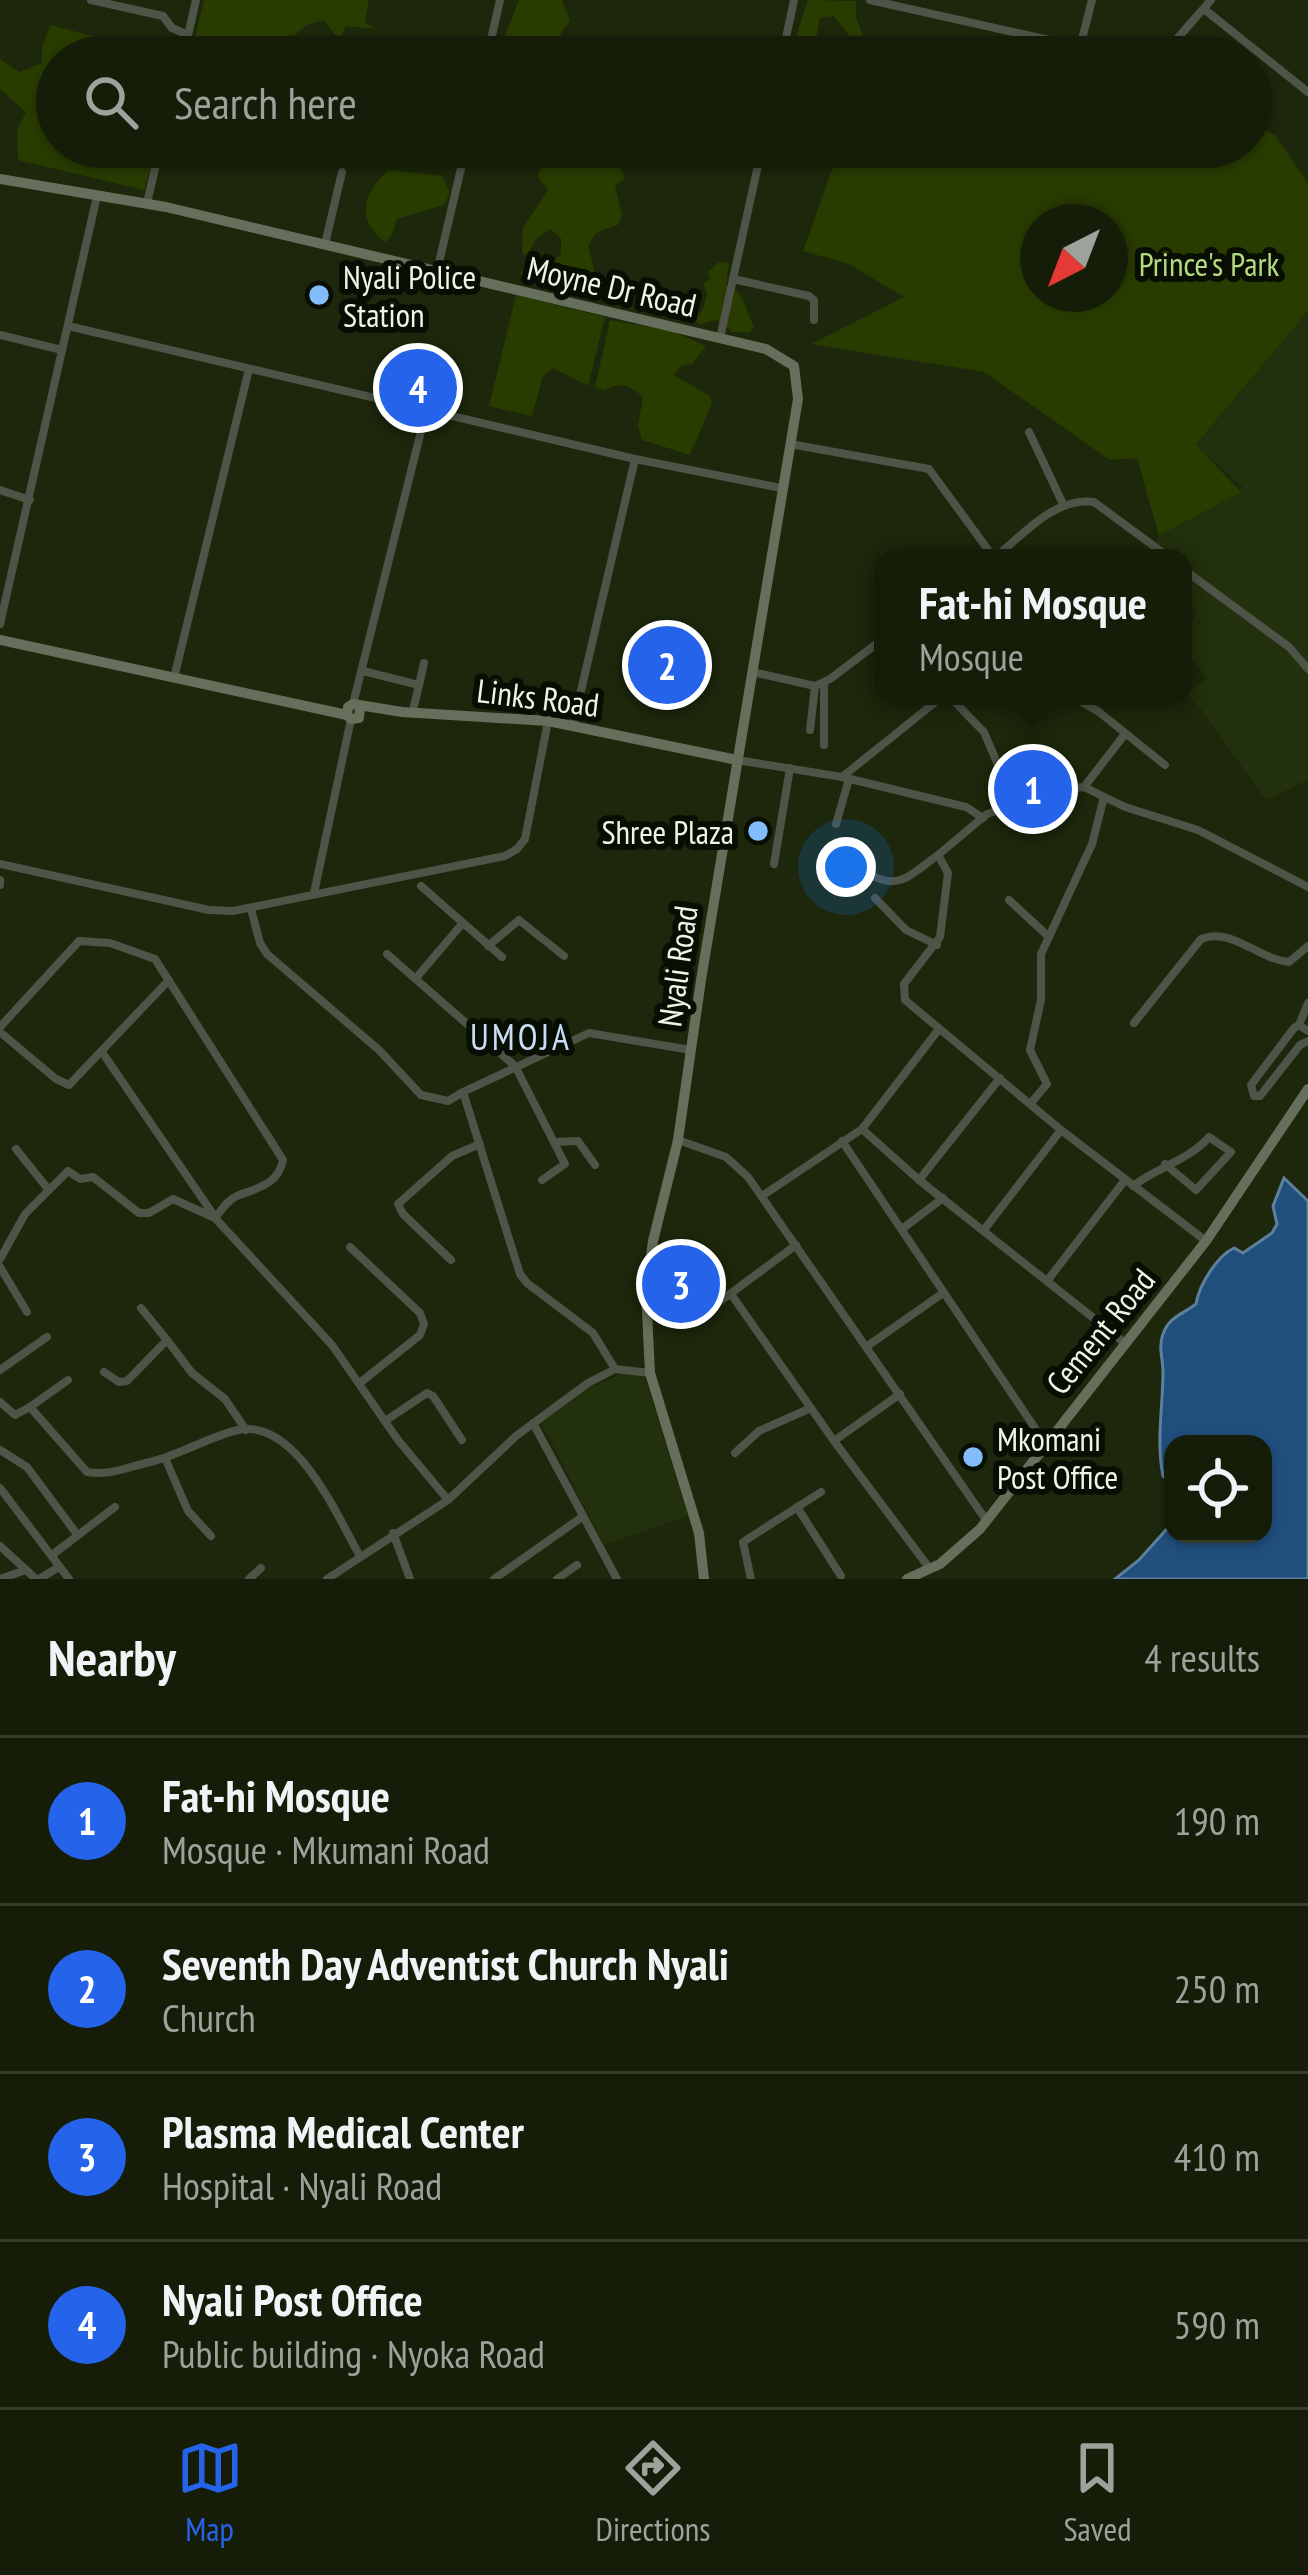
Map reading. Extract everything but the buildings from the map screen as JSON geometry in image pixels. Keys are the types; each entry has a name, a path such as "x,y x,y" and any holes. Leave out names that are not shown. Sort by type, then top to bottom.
{"main road":[{"name":"Moyne Dr Road","path":"0,178 147,203 788,359"},
{"name":"Nyali Road","path":"704,1579 699,1533 650,1373 646,1292 652,1241 678,1140 790,444 798,386 788,359"},
{"name":"Links Road","path":"0,640 314,708 548,721 737,760"},
{"name":"Cement Road","path":"907,1579 930,1570 973,1538 1207,1241 1308,1089"}],"street":[{"path":"91,0 163,16 172,28 188,34 196,0"},
{"path":"492,36 500,0"},
{"path":"786,36 794,0"},
{"path":"870,0 1031,36"},
{"path":"1083,36 1092,0"},
{"path":"1180,36 1211,0"},
{"path":"1204,9 1238,36"},
{"path":"1272,63 1308,92"},
{"path":"147,203 155,168"},
{"path":"437,272 461,168"},
{"path":"719,340 757,168"},
{"path":"325,246 342,172"},
{"path":"0,624 97,196"},
{"path":"733,279 809,296 814,300 814,320"},
{"path":"68,326 635,459 782,488"},
{"path":"0,335 62,350"},
{"path":"174,678 249,369"},
{"path":"314,893 426,411"},
{"path":"1029,432 1063,503"},
{"path":"790,444 929,469 987,549"},
{"path":"573,725 635,459"},
{"path":"0,490 30,500"},
{"path":"1005,549 1063,503 1094,502 1157,549"},
{"path":"1192,575 1289,647 1308,669"},
{"path":"810,730 819,684 874,645"},
{"path":"414,706 424,663"},
{"path":"362,671 419,685"},
{"path":"752,672 819,684"},
{"path":"819,684 824,745"},
{"path":"836,824 845,778 935,705"},
{"path":"956,705 984,732 1005,775 1023,786 1040,792 1084,787 1198,830 1308,887"},
{"path":"1087,705 1165,764"},
{"path":"0,864 209,910 251,909 513,852 525,838 548,721"},
{"path":"1084,787 1125,734"},
{"path":"737,760 845,778 966,807 983,818"},
{"path":"774,864 790,768"},
{"path":"874,877 900,883 983,818 1005,808 1023,786"},
{"path":"1031,1103 1047,1084 1030,1050 1042,1000 1041,954 1092,844 1104,796"},
{"path":"938,855 948,873 938,945 904,984 905,1000 1060,1130 1207,1241"},
{"path":"421,886 502,957"},
{"path":"875,898 906,930 938,945"},
{"path":"1009,900 1049,937"},
{"path":"251,909 260,944 268,955 379,1050 421,1095 448,1101 589,1033 692,1050"},
{"path":"488,946 520,920 564,956"},
{"path":"416,979 462,924"},
{"path":"1134,1023 1201,939 1214,934 1228,937 1280,962 1289,962 1308,946"},
{"path":"169,979 74,1082 64,1084 0,1030 79,941 100,940 148,954 169,979 283,1160 275,1178 229,1200 215,1218"},
{"path":"387,954 515,1066 565,1164 542,1180"},
{"path":"1306,1034 1251,1085 1254,1096 1260,1096 1306,1034 1308,1003"},
{"path":"762,1196 862,1130 939,1029"},
{"path":"102,1052 215,1218 332,1345 448,1500"},
{"path":"919,1180 1000,1078"},
{"path":"464,1092 520,1274 593,1333 614,1369"},
{"path":"862,1130 1125,1343"},
{"path":"983,1231 1060,1130"},
{"path":"1047,1281 1129,1183 1165,1164 1194,1155 1213,1136 1232,1152 1196,1190 1165,1164"},
{"path":"678,1140 726,1157 762,1196 986,1520"},
{"path":"555,1142 578,1141 595,1165"},
{"path":"842,1141 1045,1443"},
{"path":"452,1259 398,1204 452,1156 481,1144"},
{"path":"16,1149 48,1189"},
{"path":"27,1312 0,1263 25,1214 70,1171 80,1179 93,1177 139,1213 149,1213 172,1199 215,1218"},
{"path":"902,1229 943,1198"},
{"path":"350,1246 420,1312 424,1324 420,1335 361,1382"},
{"path":"696,1319 796,1246"},
{"path":"866,1347 943,1293"},
{"path":"731,1294 930,1570"},
{"path":"141,1308 192,1373 225,1399 246,1430"},
{"path":"0,1370 47,1337"},
{"path":"104,1372 118,1382 127,1381 167,1340"},
{"path":"327,1579 448,1500 533,1424 614,1369 650,1373"},
{"path":"0,1402 15,1415 68,1381"},
{"path":"385,1421 427,1394 462,1440"},
{"path":"834,1441 900,1394"},
{"path":"30,1407 87,1472 111,1474 246,1430 272,1436 303,1462 359,1556"},
{"path":"735,1453 759,1431 811,1408"},
{"path":"533,1424 617,1579"},
{"path":"0,1450 27,1467 76,1534"},
{"path":"165,1459 188,1511 211,1536"},
{"path":"0,1488 69,1579"},
{"path":"751,1579 743,1542 821,1492"},
{"path":"52,1556 115,1507"},
{"path":"797,1508 841,1576"},
{"path":"494,1579 582,1517"},
{"path":"393,1533 410,1579"},
{"path":"0,1546 23,1571 38,1579 59,1567"},
{"path":"556,1579 577,1565"},
{"path":"249,1579 261,1568"},
{"path":"0,1579 23,1571"}],"shaded area":[{"path":"1308,311 1308,780 1266,800 1192,698 1192,689 1207,678 1192,659 1192,621 1197,612 1192,608 1192,549 1154,549 1159,536 1241,492 1242,486 1196,446"},
{"path":"628,1371 645,1378 688,1516 604,1545 541,1422 581,1391"}],"green space":[{"path":"204,0 369,0 365,22 377,29 346,26 336,36 323,20 294,36 195,36"},
{"path":"519,0 562,0 570,21 560,36 505,36"},
{"path":"808,0 856,1 863,36 849,36 834,16 820,18 817,36 796,36"},
{"path":"50,25 93,36 46,36"},
{"path":"0,59 19,72 36,65 36,164 18,160 17,131 26,112 0,89"},
{"name":"Prince's Park","path":"1272,134 1308,184 1308,311 1196,445 1241,492 1159,536 1137,458 1110,460 984,372 811,344 904,297 849,264 803,251 833,168 1272,168"},
{"path":"52,168 151,168 144,190"},
{"path":"541,168 621,168 625,179 615,186 622,216 618,225 597,232 588,245 595,273 584,290 524,281 520,273 529,262 550,266 561,253 561,238 550,229 536,239 526,256 522,253 523,228 548,190 538,177"},
{"path":"389,170 442,176 450,192 444,205 397,219 385,242 369,225 366,206 373,187"},
{"path":"719,262 729,263 726,285 744,302 754,326 750,332 733,332 717,320 700,324 691,319 703,310 707,293 703,284"},
{"path":"516,295 605,317 588,386 553,368 543,376 532,416 489,406"},
{"path":"610,320 672,331 706,346 692,364 682,365 674,375 710,396 712,403 690,455 642,440 638,425 643,397 633,389 595,387"}],"water":[{"path":"1284,1178 1308,1201 1308,1579 1115,1579 1164,1532 1164,1543 1272,1543 1272,1435 1164,1435 1164,1477 1160,1450 1163,1334 1177,1316 1196,1304 1221,1257 1234,1248 1243,1253 1272,1233 1277,1224 1273,1206"}],"place":[{"name":"Nyali Police Station","path":"319,295"},
{"name":"Nyali Post Office","path":"418,388"},
{"name":"Seventh Day Adventist Church Nyali","path":"667,665"},
{"name":"Fat-hi Mosque","path":"1033,789"},
{"name":"Shree Plaza","path":"758,831"},
{"name":"Plasma Medical Center","path":"681,1284"},
{"name":"Mkomani Post Office","path":"973,1457"}],"district":[{"name":"UMOJA","path":"521,1036"}]}
